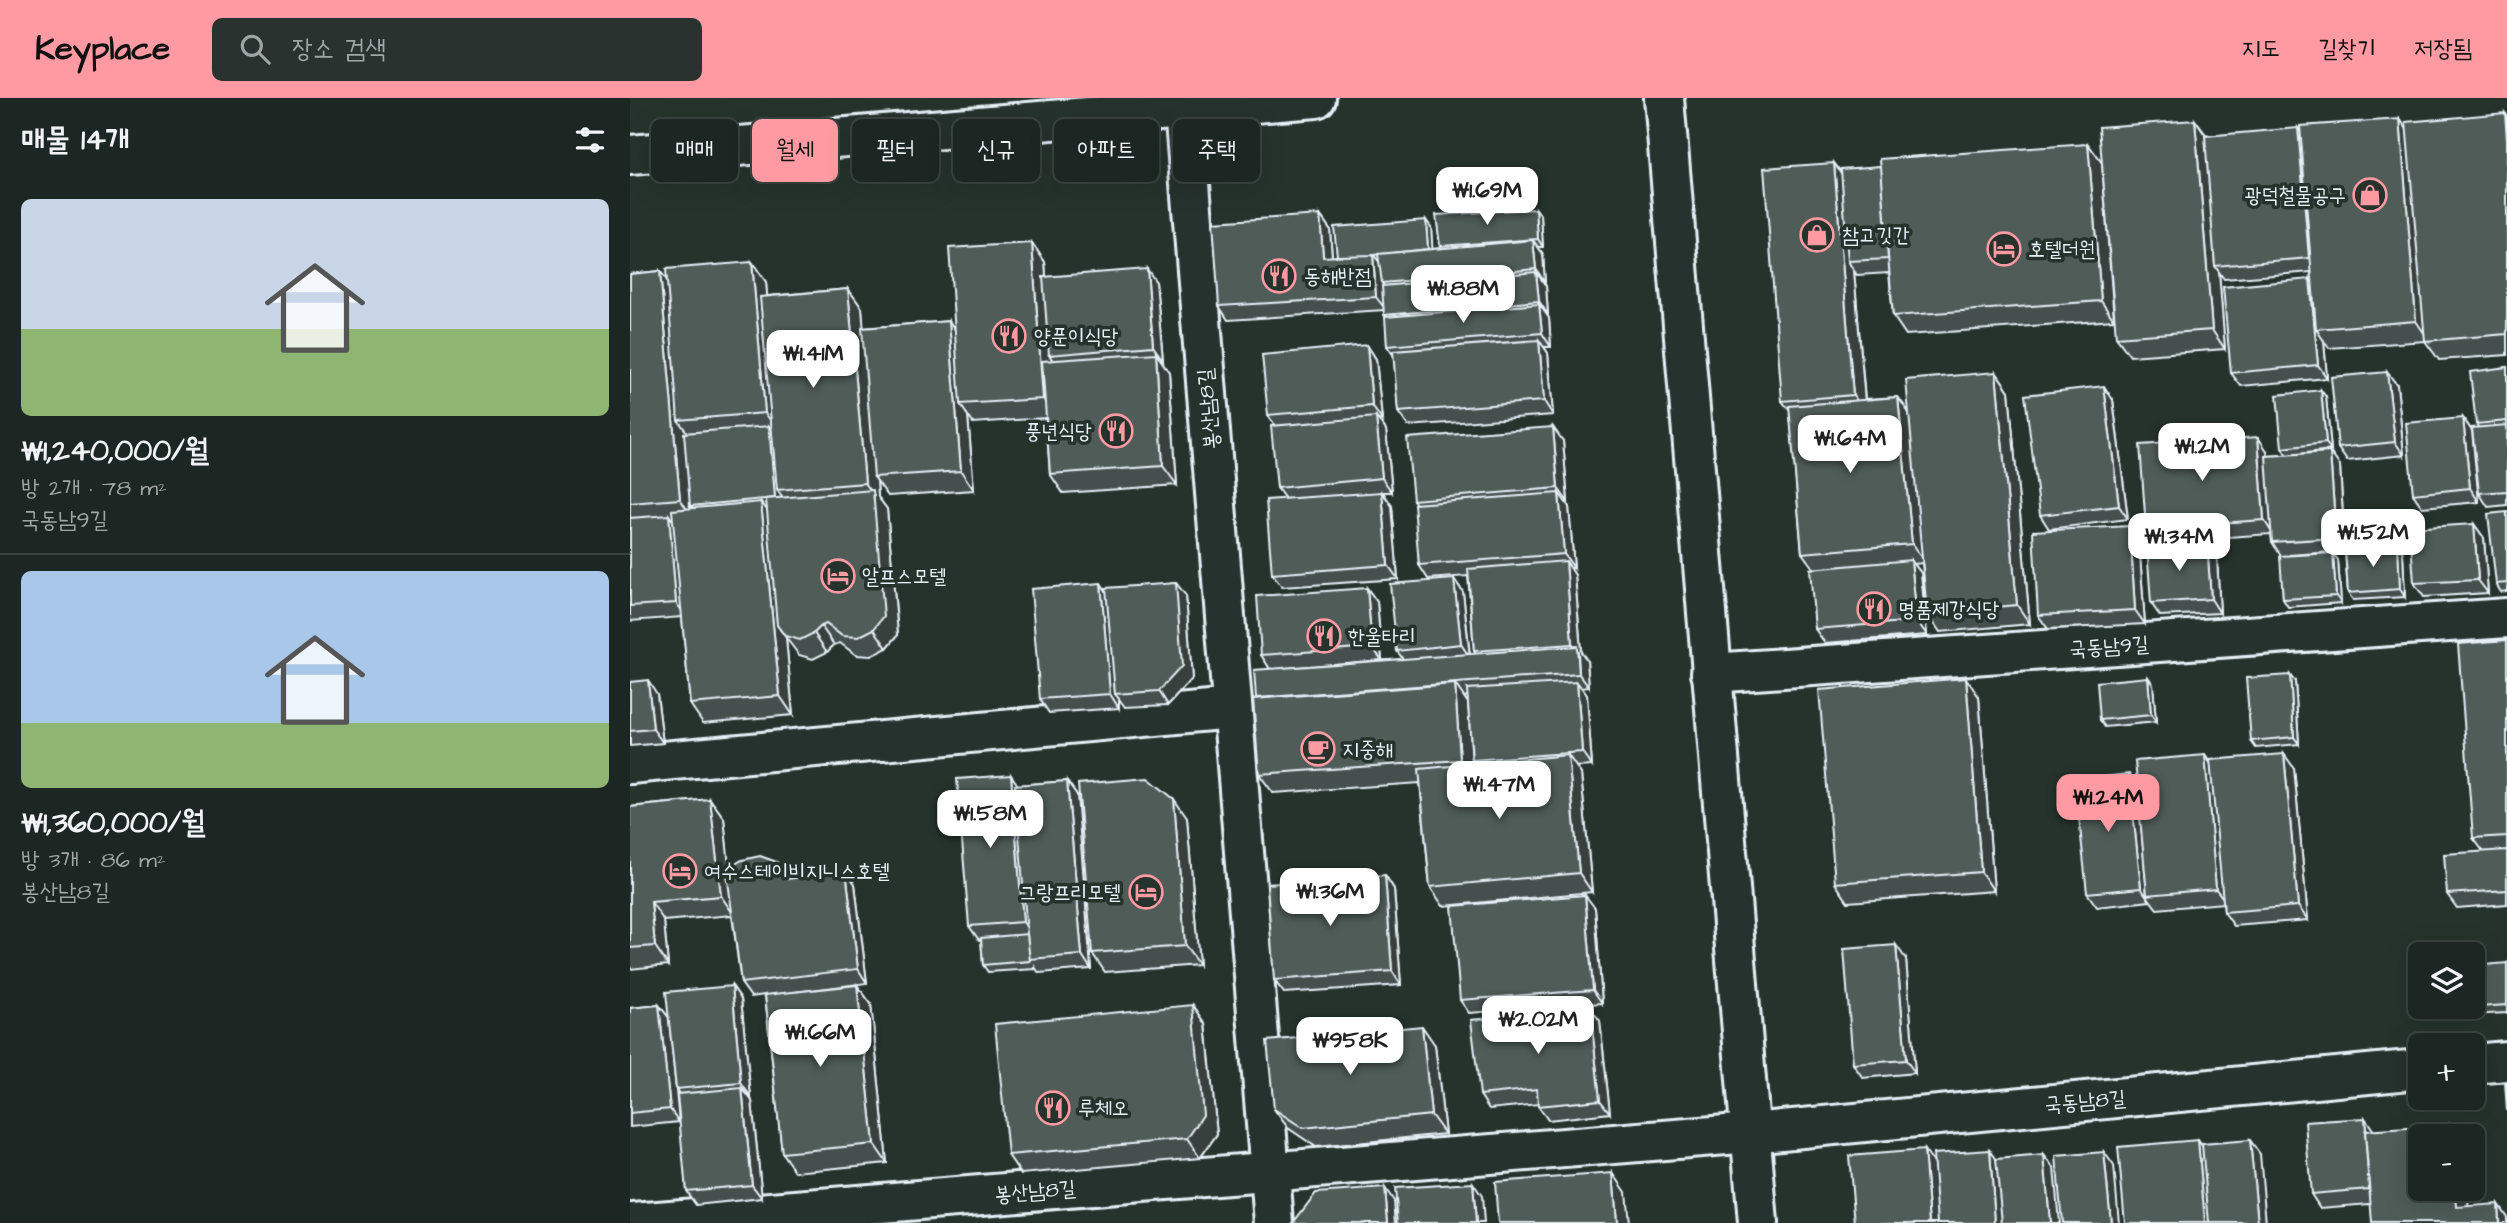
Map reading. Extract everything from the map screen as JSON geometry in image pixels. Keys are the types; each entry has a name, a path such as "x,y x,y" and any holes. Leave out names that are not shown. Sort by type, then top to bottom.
{"street":[{"path":"630,155 1316,98"},
{"path":"1664,98 1758,1223"},
{"name":"봉산남8길","path":"1184,109 1274,1223"},
{"name":"국동남9길","path":"1712,673 2507,618"},
{"path":"630,764 1232,709"},
{"path":"2485,1063 2507,1061"},
{"name":"국동남8길","path":"1270,1172 1751,1133 2408,1070"},
{"name":"봉산남8길","path":"633,1223 1270,1172"}],"building":[{"path":"2505,113 2507,334 2425,341 2406,122"},
{"path":"2400,119 2416,321 2316,329 2300,126"},
{"path":"2195,120 2212,330 2116,337 2099,127"},
{"path":"2298,128 2309,258 2215,266 2205,136"},
{"name":"호텔더원","path":"2088,144 2101,301 1893,316 1880,159"},
{"path":"1834,163 1853,395 1782,401 1764,168"},
{"path":"1881,166 1888,259 1848,261 1841,169"},
{"path":"1536,209 1538,239 1440,246 1436,215"},
{"path":"1320,215 1323,257 1373,254 1376,297 1219,306 1213,222"},
{"path":"1426,220 1428,249 1337,256 1334,227"},
{"path":"1533,240 1536,269 1382,283 1378,254"},
{"path":"1032,243 1043,399 960,404 949,248"},
{"path":"752,262 765,413 678,420 666,269"},
{"path":"1147,269 1153,346 1049,355 1043,277"},
{"path":"660,271 680,499 630,503 630,274"},
{"path":"1536,272 1539,301 1384,315 1382,286"},
{"path":"2310,279 2318,365 2231,373 2223,287"},
{"path":"848,289 865,483 777,490 760,297"},
{"path":"1539,304 1542,333 1387,346 1385,317"},
{"path":"949,321 961,471 874,477 862,328"},
{"path":"1539,340 1544,401 1398,412 1393,351"},
{"path":"1367,345 1372,406 1268,415 1262,355"},
{"path":"1156,353 1163,466 1050,474 1042,361"},
{"path":"2507,367 2507,421 2476,424 2470,372"},
{"path":"1996,372 2017,605 1927,613 1906,380"},
{"path":"2387,372 2395,442 2338,448 2331,377"},
{"path":"2104,386 2119,506 2040,515 2025,395"},
{"path":"2321,390 2326,443 2282,448 2277,395"},
{"path":"1898,397 1912,544 1802,553 1789,406"},
{"path":"1376,417 1382,478 1277,488 1271,426"},
{"path":"2463,418 2470,488 2413,494 2406,423"},
{"path":"2507,425 2507,491 2479,493 2472,428"},
{"path":"769,426 775,498 690,506 684,433"},
{"path":"1553,427 1558,488 1413,500 1407,438"},
{"path":"2258,437 2264,520 2146,528 2140,445"},
{"path":"2330,452 2336,538 2272,542 2266,456"},
{"name":"알프스모텔","path":"873,490 884,616 874,629 858,637 842,636 826,624 800,640 785,636 777,625 766,499"},
{"path":"1382,492 1388,565 1272,574 1266,500"},
{"path":"1559,493 1564,554 1419,565 1414,504"},
{"path":"761,502 780,696 690,704 672,510"},
{"path":"2507,512 2507,583 2496,584 2488,514"},
{"path":"669,515 676,603 630,606 630,518"},
{"path":"2474,524 2478,580 2414,583 2410,528"},
{"path":"2130,526 2135,610 2038,615 2033,531"},
{"path":"2207,543 2211,599 2151,603 2147,547"},
{"path":"2398,546 2400,589 2348,593 2345,549"},
{"path":"2333,553 2336,596 2283,599 2280,556"},
{"path":"1911,560 1917,621 1815,629 1810,569"},
{"path":"1566,561 1572,644 1474,651 1468,569"},
{"path":"1454,579 1461,644 1397,651 1390,584"},
{"path":"1101,583 1110,694 1040,699 1031,589"},
{"path":"1176,583 1182,666 1159,691 1115,694 1106,588"},
{"path":"1367,588 1372,647 1261,655 1257,596"},
{"path":"2507,640 2507,836 2473,838 2458,644"},
{"path":"1577,646 1579,674 1256,698 1254,670"},
{"path":"2290,675 2294,737 2251,741 2246,678"},
{"path":"2148,677 2151,715 2100,720 2097,682"},
{"path":"1966,678 1981,872 1835,883 1819,690"},
{"path":"648,680 653,729 630,731 630,682"},
{"path":"1577,682 1582,752 1472,760 1467,689"},
{"path":"1455,684 1460,760 1259,774 1253,699"},
{"path":"2284,754 2298,906 2224,912 2210,760"},
{"path":"1568,755 1579,873 1430,887 1419,769"},
{"path":"2205,755 2216,889 2147,895 2135,761"},
{"path":"2129,774 2141,888 2087,893 2075,780"},
{"path":"1011,775 1023,922 969,926 957,779"},
{"name":"그랑프리모텔","path":"1148,778 1174,799 1185,946 1092,953 1078,784"},
{"path":"1067,781 1082,955 1029,959 1015,785"},
{"name":"여수스테이비지니스호텔","path":"710,799 721,896 651,902 655,946 630,948 630,807"},
{"path":"2507,850 2507,890 2447,894 2444,854"},
{"path":"760,856 777,862 787,879 846,871 858,969 741,983 727,873 742,860"},
{"path":"1385,875 1392,971 1274,980 1267,884"},
{"path":"1585,895 1593,990 1460,1000 1452,906"},
{"path":"1027,934 1030,961 983,965 981,938"},
{"path":"1896,945 1906,1060 1853,1064 1844,949"},
{"path":"2507,963 2507,1005 2485,1007 2485,965"},
{"path":"857,985 874,1144 782,1153 765,995"},
{"path":"732,986 741,1083 676,1089 666,992"},
{"path":"659,1005 670,1109 630,1113 630,1008"},
{"path":"1193,1005 1203,1115 1187,1139 1008,1155 995,1024"},
{"path":"1590,1008 1600,1100 1538,1106 1537,1089 1480,1095 1471,1020"},
{"path":"1422,1026 1431,1115 1303,1128 1274,1109 1267,1041"},
{"path":"742,1088 752,1185 686,1191 677,1094"},
{"path":"2365,1118 2369,1189 2311,1194 2305,1122"},
{"path":"2408,1128 2408,1201 2456,1201 2457,1207 2498,1204 2499,1223 2372,1223 2365,1131"},
{"path":"2198,1140 2205,1223 2125,1223 2118,1147"},
{"path":"2250,1140 2258,1223 2209,1223 2202,1144"},
{"path":"1924,1150 1930,1223 1855,1223 1849,1156"},
{"path":"1990,1150 1995,1223 1938,1223 1933,1154"},
{"path":"2104,1152 2111,1223 2062,1223 2056,1156"},
{"path":"2044,1155 2050,1223 2002,1223 1996,1159"},
{"path":"1613,1173 1617,1223 1498,1223 1495,1182"},
{"path":"1473,1183 1476,1223 1398,1223 1395,1188"},
{"path":"1385,1188 1388,1223 1293,1223 1316,1193"}],"place":[{"name":"광덕철물공구","path":"2370,195"},
{"name":"참고깃간","path":"1817,235"},
{"name":"호텔더원","path":"2004,249"},
{"name":"동해반점","path":"1279,276"},
{"name":"양푼이식당","path":"1009,336"},
{"name":"풍년식당","path":"1116,431"},
{"name":"알프스모텔","path":"838,576"},
{"name":"명품제강식당","path":"1874,609"},
{"name":"한울타리","path":"1324,636"},
{"name":"지중해","path":"1318,749"},
{"name":"여수스테이비지니스호텔","path":"680,871"},
{"name":"그랑프리모텔","path":"1146,892"},
{"name":"루체오","path":"1053,1108"}]}
